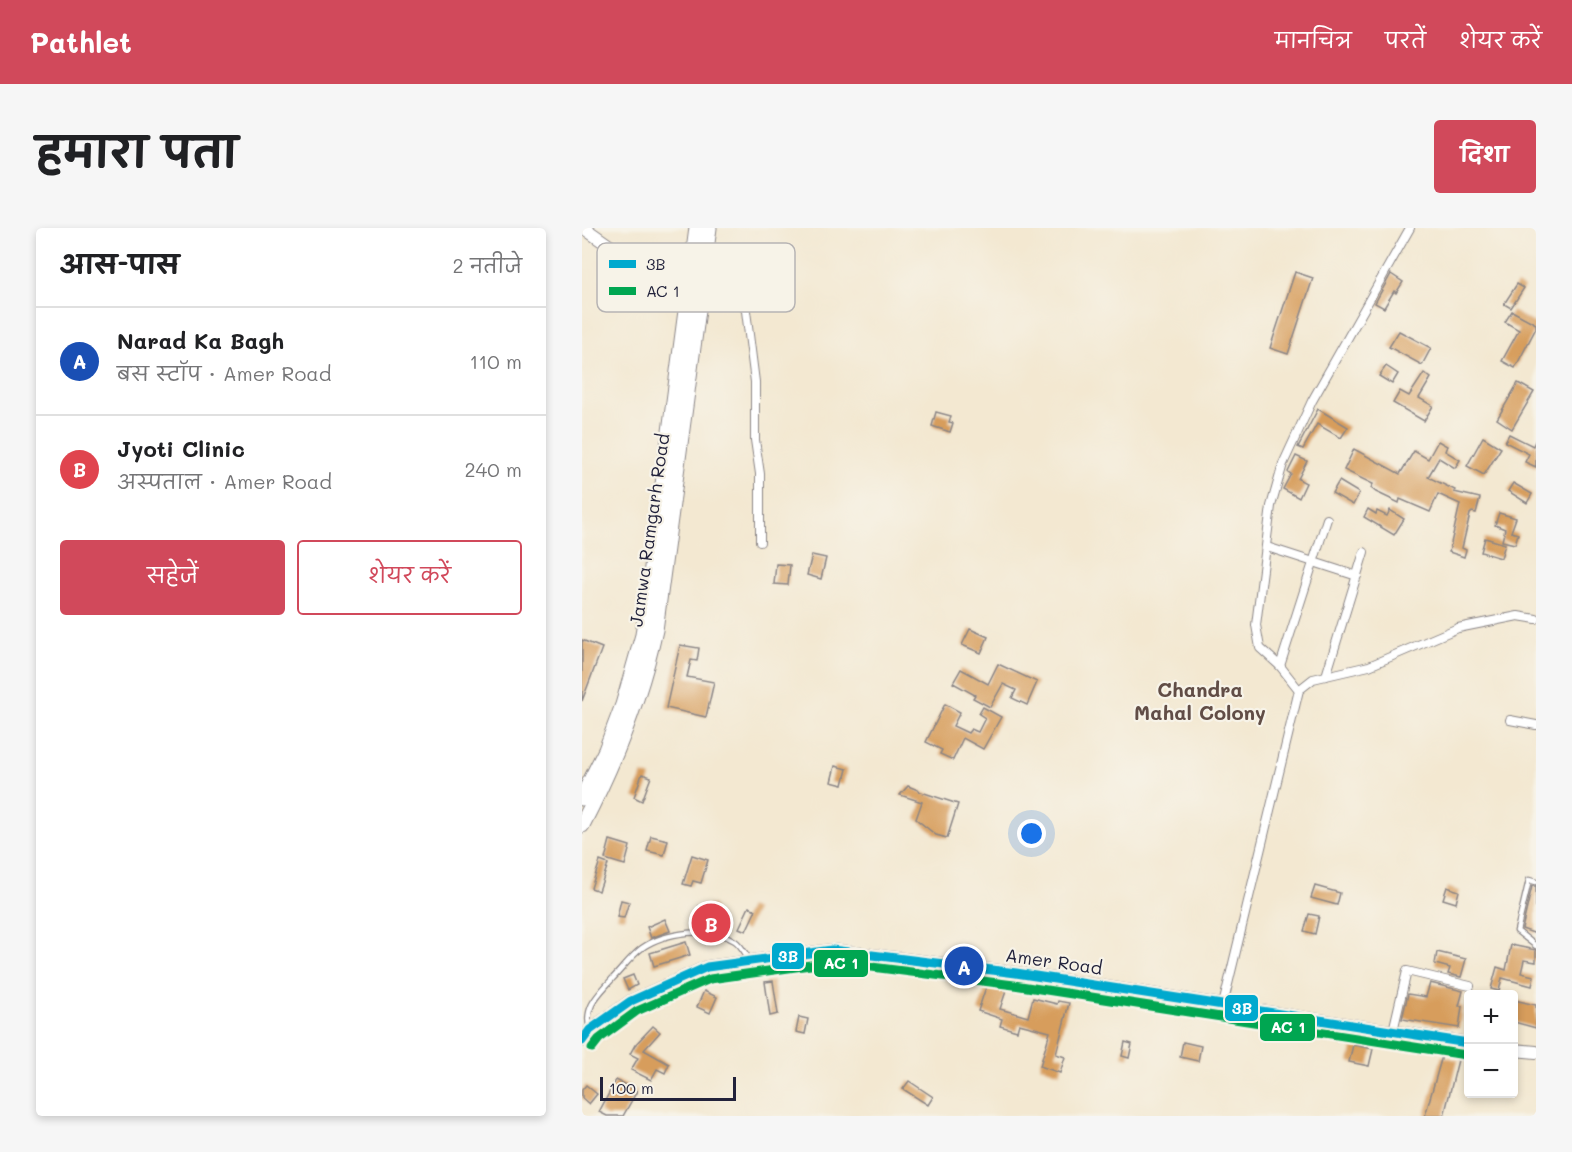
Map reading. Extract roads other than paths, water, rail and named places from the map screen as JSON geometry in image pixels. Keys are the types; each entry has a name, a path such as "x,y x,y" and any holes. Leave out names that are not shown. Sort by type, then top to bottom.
{"highway":[{"name":"Jamwa Ramgarh Road","path":"705,243 709,228"},
{"name":"Jamwa Ramgarh Road","path":"582,798 606,750 623,705 644,635 692,312"},
{"name":"Jamwa Ramgarh Road","path":"582,825 633,713 656,630 693,312"}],"main road":[{"path":"584,228 605,243"},
{"name":"Amer Road","path":"582,1041 590,1030 631,1001 707,967 832,950 1016,973 1464,1042"},
{"path":"1518,1050 1536,1052"}],"street":[{"path":"1299,690 1280,666 1260,648 1256,625 1271,506 1283,464 1312,401 1410,228"},
{"path":"746,312 755,382 755,440 760,474 760,542"},
{"path":"1280,666 1327,519"},
{"path":"1267,547 1357,576"},
{"path":"1326,676 1364,552"},
{"path":"1224,1005 1299,690 1313,679 1369,666 1458,628 1518,616 1536,618"},
{"path":"1510,720 1536,725"},
{"path":"1393,1031 1407,971 1470,986"}],"lane":[{"path":"1536,882 1529,880 1517,931 1536,946"},
{"path":"590,1030 588,1011 594,1000 638,951 662,939 692,931 728,938 740,945 751,961"}],"place":[{"name":"Jyoti Clinic","path":"711,923"},
{"name":"Narad Ka Bagh","path":"964,966"}],"district":[{"name":"Chandra Mahal Colony","path":"1200,700"}]}
